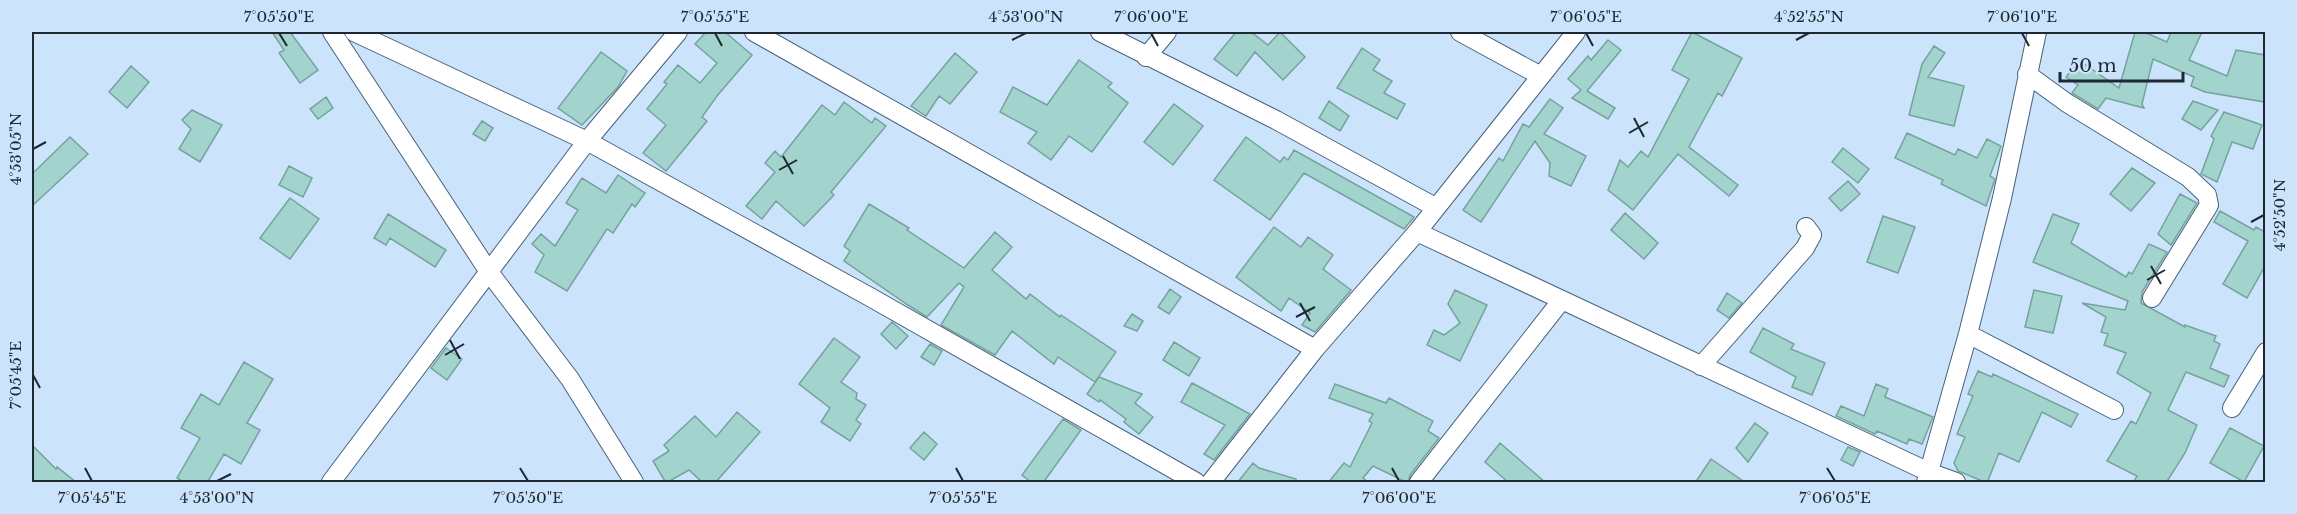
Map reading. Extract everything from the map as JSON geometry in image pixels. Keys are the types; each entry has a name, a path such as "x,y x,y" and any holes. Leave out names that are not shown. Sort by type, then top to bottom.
{"street":[{"path":"332,32 489,272 570,379 633,483"},
{"path":"354,32 587,141 870,297 1196,483"},
{"path":"332,483 587,141 678,32"},
{"path":"754,32 1315,349"},
{"path":"1100,32 1276,120 1435,207"},
{"path":"1146,57 1167,32"},
{"path":"1460,32 1539,75"},
{"path":"1211,483 1315,349 1417,232 1539,75 1576,32"},
{"path":"1928,478 1968,334 2001,198 2037,32"},
{"path":"2027,74 2067,103 2188,177 2207,195 2209,205 2152,298"},
{"path":"1701,366 1805,248 1812,235 1806,227"},
{"path":"1417,232 1701,366 1928,478 1956,483"},
{"path":"1419,483 1561,301"},
{"path":"1968,334 2114,410"},
{"path":"2232,408 2265,352"}],"building":[{"path":"272,32 290,32 318,70 300,83 279,53 284,50"},
{"path":"706,32 725,32 752,55 717,96 702,117 707,121 666,171 643,153 666,125 647,109 667,84 664,82 678,65 700,83 717,63 695,44"},
{"path":"1236,32 1251,32 1268,45 1280,32 1305,57 1283,80 1255,52 1237,76 1214,59"},
{"path":"1692,32 1742,58 1722,96 1718,93 1689,147 1738,185 1729,196 1678,154 1633,210 1608,190 1620,160 1628,167 1641,151 1648,157 1689,79 1672,70"},
{"path":"2135,32 2144,32 2167,42 2171,32 2202,32 2189,60 2227,76 2236,50 2265,55 2265,102 2205,92 2191,86 2194,77 2153,59 2142,104 2144,108 2106,98 2098,109 2072,93 2078,85 2066,77 2079,60 2119,88"},
{"path":"1608,40 1621,50 1587,91 1615,108 1608,119 1572,98 1581,90 1568,79 1588,56 1591,60"},
{"path":"1934,46 1945,53 1928,77 1964,86 1954,126 1909,115 1922,64"},
{"path":"1362,48 1380,60 1373,70 1392,81 1384,93 1405,104 1397,119 1337,88"},
{"path":"601,52 627,71 618,87 582,125 558,108"},
{"path":"955,53 977,72 950,104 939,96 926,116 911,106"},
{"path":"1079,60 1112,83 1108,87 1128,103 1092,152 1069,136 1051,160 1028,143 1037,132 1000,112 1013,87 1047,105"},
{"path":"131,66 149,82 127,108 109,92"},
{"path":"326,97 333,108 318,119 310,109"},
{"path":"1550,99 1563,108 1544,134 1586,156 1571,186 1549,176 1550,163 1535,141 1481,222 1463,210 1499,158 1503,161 1523,124 1529,127"},
{"path":"1329,101 1349,116 1340,131 1319,118"},
{"path":"2193,101 2218,110 2201,130 2182,119"},
{"path":"844,102 872,123 875,118 886,126 831,192 834,195 804,226 776,201 762,219 746,206 775,172 765,163 775,151 781,157 822,105 835,115"},
{"path":"1174,104 1203,126 1173,165 1144,142"},
{"path":"192,110 222,125 200,162 179,149 191,129 182,120"},
{"path":"2224,112 2262,125 2253,149 2232,142 2217,182 2201,174 2214,139 2211,136"},
{"path":"482,121 493,128 485,141 473,134"},
{"path":"1907,133 1955,155 1958,149 1977,158 1987,139 2001,146 1990,176 1995,179 1986,206 1941,184 1943,180 1895,158"},
{"path":"70,137 88,154 32,206 32,174"},
{"path":"1246,137 1280,162 1284,157 1288,160 1294,150 1414,217 1404,229 1304,173 1270,220 1214,180"},
{"path":"1843,148 1869,169 1858,183 1832,162"},
{"path":"289,166 312,178 303,197 279,185"},
{"path":"2132,168 2155,183 2131,211 2110,194"},
{"path":"618,175 645,193 635,207 632,204 613,233 607,229 567,291 535,272 544,255 532,244 541,234 555,246 578,210 566,203 582,178 606,193"},
{"path":"1848,181 1860,194 1841,211 1829,198"},
{"path":"2180,194 2197,203 2171,245 2158,234"},
{"path":"290,198 319,219 290,259 260,238"},
{"path":"869,204 909,228 907,230 964,268 995,232 1012,247 992,270 1026,299 1030,294 1060,317 1061,315 1116,352 1095,382 1058,357 1054,364 1012,331 995,355 941,325 964,287 959,283 927,317 844,261 850,251 844,246"},
{"path":"2220,211 2254,230 2256,227 2265,232 2265,266 2247,298 2223,284 2248,241 2214,222"},
{"path":"1625,213 1658,243 1644,259 1611,230"},
{"path":"388,214 446,250 435,267 390,238 386,245 374,238"},
{"path":"2053,214 2079,224 2071,243 2126,277 2129,272 2132,274 2149,244 2167,252 2142,292 2141,303 2185,327 2185,325 2216,336 2214,341 2220,344 2210,368 2229,376 2224,387 2186,372 2168,410 2197,425 2185,453 2166,483 2133,483 2137,476 2107,461 2131,421 2136,424 2151,393 2117,373 2126,353 2104,345 2108,334 2101,332 2106,317 2082,303 2125,310 2128,301 2033,262"},
{"path":"1883,216 1915,227 1898,273 1867,262"},
{"path":"1274,227 1301,247 1308,237 1333,255 1323,269 1351,290 1315,332 1302,325 1310,313 1289,298 1281,311 1236,277"},
{"path":"1170,289 1181,297 1169,314 1158,307"},
{"path":"1455,290 1487,305 1460,361 1427,345 1434,330 1444,335 1460,323 1448,304"},
{"path":"2034,290 2062,296 2053,333 2025,327"},
{"path":"1727,293 1742,303 1729,318 1717,310"},
{"path":"1132,314 1143,321 1137,331 1124,326"},
{"path":"892,322 908,336 896,349 881,334"},
{"path":"1763,328 1794,344 1791,349 1825,363 1812,395 1792,387 1796,377 1750,352"},
{"path":"834,338 860,357 841,382 857,393 856,399 866,405 856,420 861,424 850,441 821,422 830,408 799,384"},
{"path":"1174,342 1200,358 1189,376 1163,360"},
{"path":"930,344 942,351 934,365 921,357"},
{"path":"446,348 462,359 447,380 431,368"},
{"path":"244,362 273,379 247,423 260,430 241,464 224,454 207,483 185,483 177,478 200,438 181,428 201,394 219,405"},
{"path":"1978,371 1992,377 1993,374 2078,414 2071,427 2042,412 2019,462 1999,453 1987,483 1958,471 1954,463 1965,437 1957,434 1973,396 1968,394"},
{"path":"1099,377 1142,394 1135,403 1153,417 1139,434 1124,422 1126,419 1100,400 1099,402 1087,394"},
{"path":"1192,383 1250,414 1214,460 1204,454 1225,425 1181,402"},
{"path":"1335,384 1386,403 1389,398 1433,421 1428,431 1439,438 1410,475 1408,483 1373,466 1363,478 1369,483 1328,483 1344,463 1350,467 1372,423 1369,421 1373,414 1329,398"},
{"path":"1876,384 1888,389 1885,397 1933,417 1922,444 1909,439 1907,444 1877,431 1875,434 1836,416 1841,406 1864,416"},
{"path":"737,412 760,432 715,483 703,483 689,470 666,483 653,461 669,451 664,445 695,416 716,437"},
{"path":"1063,419 1081,430 1043,483 1032,483 1022,475"},
{"path":"1755,423 1768,433 1748,462 1736,448"},
{"path":"2230,428 2264,446 2244,482 2210,463"},
{"path":"924,432 937,444 924,460 910,448"},
{"path":"1500,443 1546,483 1509,483 1485,462"},
{"path":"32,445 56,469 57,467 77,483 36,483 32,478"},
{"path":"1848,447 1860,452 1853,466 1841,460"},
{"path":"1711,459 1746,483 1695,483"},
{"path":"1253,463 1259,468 1296,479 1296,483 1237,483"}]}
